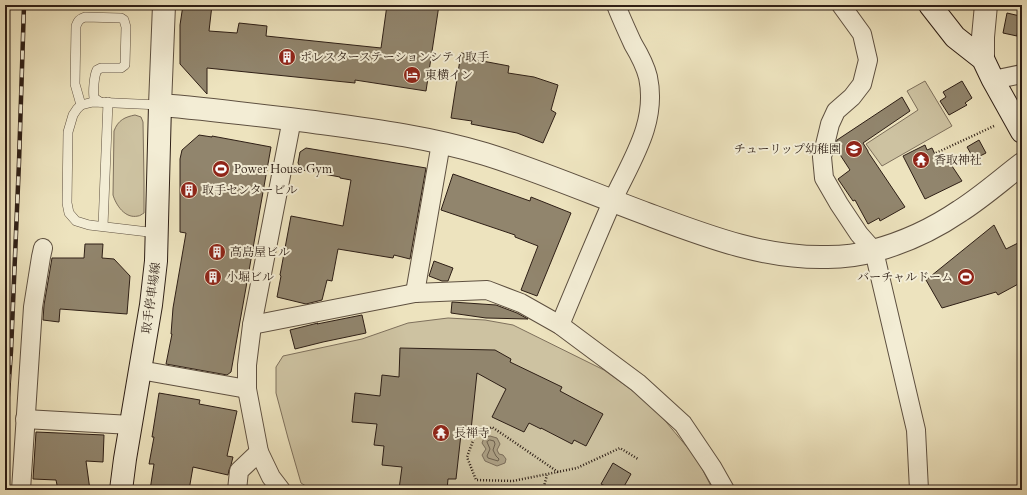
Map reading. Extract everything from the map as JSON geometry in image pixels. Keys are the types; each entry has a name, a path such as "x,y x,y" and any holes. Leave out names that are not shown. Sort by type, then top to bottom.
{"street":[{"name":"取手停車場線","path":"121,490 151,305 156,261 164,5"},
{"path":"560,325 613,201 641,144 648,120 650,98 648,77 642,61 624,26 616,5"},
{"path":"841,5 862,34 868,60 862,84 852,97 836,111 830,124 822,157 824,178 859,234 874,251 916,430 920,490"},
{"path":"930,5 955,36 983,59 1022,132"},
{"path":"983,59 983,37 986,5"},
{"path":"993,80 1022,74"},
{"path":"160,105 292,119 413,136 484,154 525,168 703,236 743,248 811,258 848,256 874,251 904,241 932,228 961,211 1022,164"},
{"path":"281,490 271,477 259,452 247,389 247,365 252,325 292,119"},
{"path":"415,293 441,143"},
{"path":"21,490 33,307 43,248"},
{"path":"252,325 415,293 487,290 521,303 560,325 638,383 683,424 712,467 725,490"},
{"path":"140,370 247,389"},
{"path":"25,419 131,425"},
{"path":"237,490 239,470 259,452"}],"lane":[{"path":"81,105 74,84 76,26 78,21 85,17 121,18 126,23 125,65 121,68 102,68 97,70 95,73 94,98 104,102"},
{"path":"157,233 89,224 76,220 70,213 67,203 68,132 73,115 81,105 93,102 104,102 160,105"},
{"path":"104,102 104,226"}],"path":[{"path":"936,153 994,126"},
{"path":"558,472 492,427 474,438 467,457 476,480 513,481 558,472 577,468 620,448 638,459"},
{"path":"543,490 547,474"}],"shaded area":[{"path":"925,81 952,126 882,166 866,144 918,110 907,91"},
{"path":"135,115 141,117 143,122 144,213 139,216 133,216 125,213 116,203 113,195 114,131 122,120"},
{"path":"448,318 485,320 513,325 604,370 652,405 697,459 713,490 312,490 301,483 276,393 276,367 283,356 362,339 408,323"}],"water":[{"path":"490,436 497,438 500,444 497,450 499,454 503,455 506,459 505,463 497,466 485,461 482,455 486,449 482,443 484,438"}],"building":[{"path":"183,5 212,5 209,31 237,33 239,23 267,26 266,36 381,48 387,5 439,5 426,91 355,80 355,83 207,68 207,94 180,64 180,25"},
{"path":"1007,13 1020,16 1017,36 1003,33"},
{"path":"461,53 478,55 477,60 509,66 508,73 534,77 558,85 551,110 556,113 543,143 517,133 471,124 472,121 451,118"},
{"path":"962,81 972,98 965,103 967,105 949,115 940,101 946,97 943,92"},
{"path":"902,97 910,111 863,143 905,207 880,221 879,218 868,224 855,200 853,201 838,179 850,170 835,147 837,140"},
{"path":"199,135 271,147 231,372 227,375 166,364 172,334 173,308 186,233 180,232 180,159 182,150"},
{"path":"979,140 986,153 974,159 967,147"},
{"path":"925,145 927,150 932,148 938,161 946,157 962,181 925,199 903,156"},
{"path":"306,148 426,168 410,259 394,255 393,258 338,249 332,281 327,280 322,300 306,304 277,297 291,216 343,226 351,180 302,170 298,163 300,152"},
{"path":"453,174 530,201 531,197 571,213 537,296 521,290 538,246 515,237 515,235 441,210"},
{"path":"994,225 1006,249 1022,241 1022,282 998,295 996,292 942,308 926,280"},
{"path":"85,244 103,244 102,258 114,259 130,276 127,314 60,309 59,322 43,320 52,258 84,258"},
{"path":"434,261 453,268 448,281 442,281 429,276"},
{"path":"452,302 496,305 528,319 486,318 451,313"},
{"path":"362,315 366,333 295,349 290,330"},
{"path":"400,348 495,350 511,359 510,362 562,387 560,391 603,414 586,446 574,440 572,444 529,423 524,432 492,417 506,389 477,373 471,430 469,435 461,434 456,479 448,479 447,490 399,489 402,467 382,465 384,446 374,445 377,424 352,422 355,393 380,396 382,375 399,377"},
{"path":"159,393 200,400 199,404 237,411 227,456 233,457 228,475 193,467 189,490 150,490 154,464 149,464"},
{"path":"36,432 104,435 103,462 86,461 90,490 58,490 56,480 33,479"},
{"path":"613,463 631,474 622,490 613,490 601,484"}],"railway":[{"path":"5,437 11,351 24,5"}],"place":[{"name":"ポレスターステーションシティ取手","path":"287,57"},
{"name":"東横イン","path":"412,75"},
{"name":"チューリップ幼稚園","path":"854,149"},
{"name":"香取神社","path":"921,160"},
{"name":"Power House Gym","path":"221,169"},
{"name":"取手センタービル","path":"189,190"},
{"name":"高島屋ビル","path":"217,252"},
{"name":"小堀ビル","path":"213,277"},
{"name":"バーチャルドーム","path":"966,277"},
{"name":"長禅寺","path":"441,433"}]}
